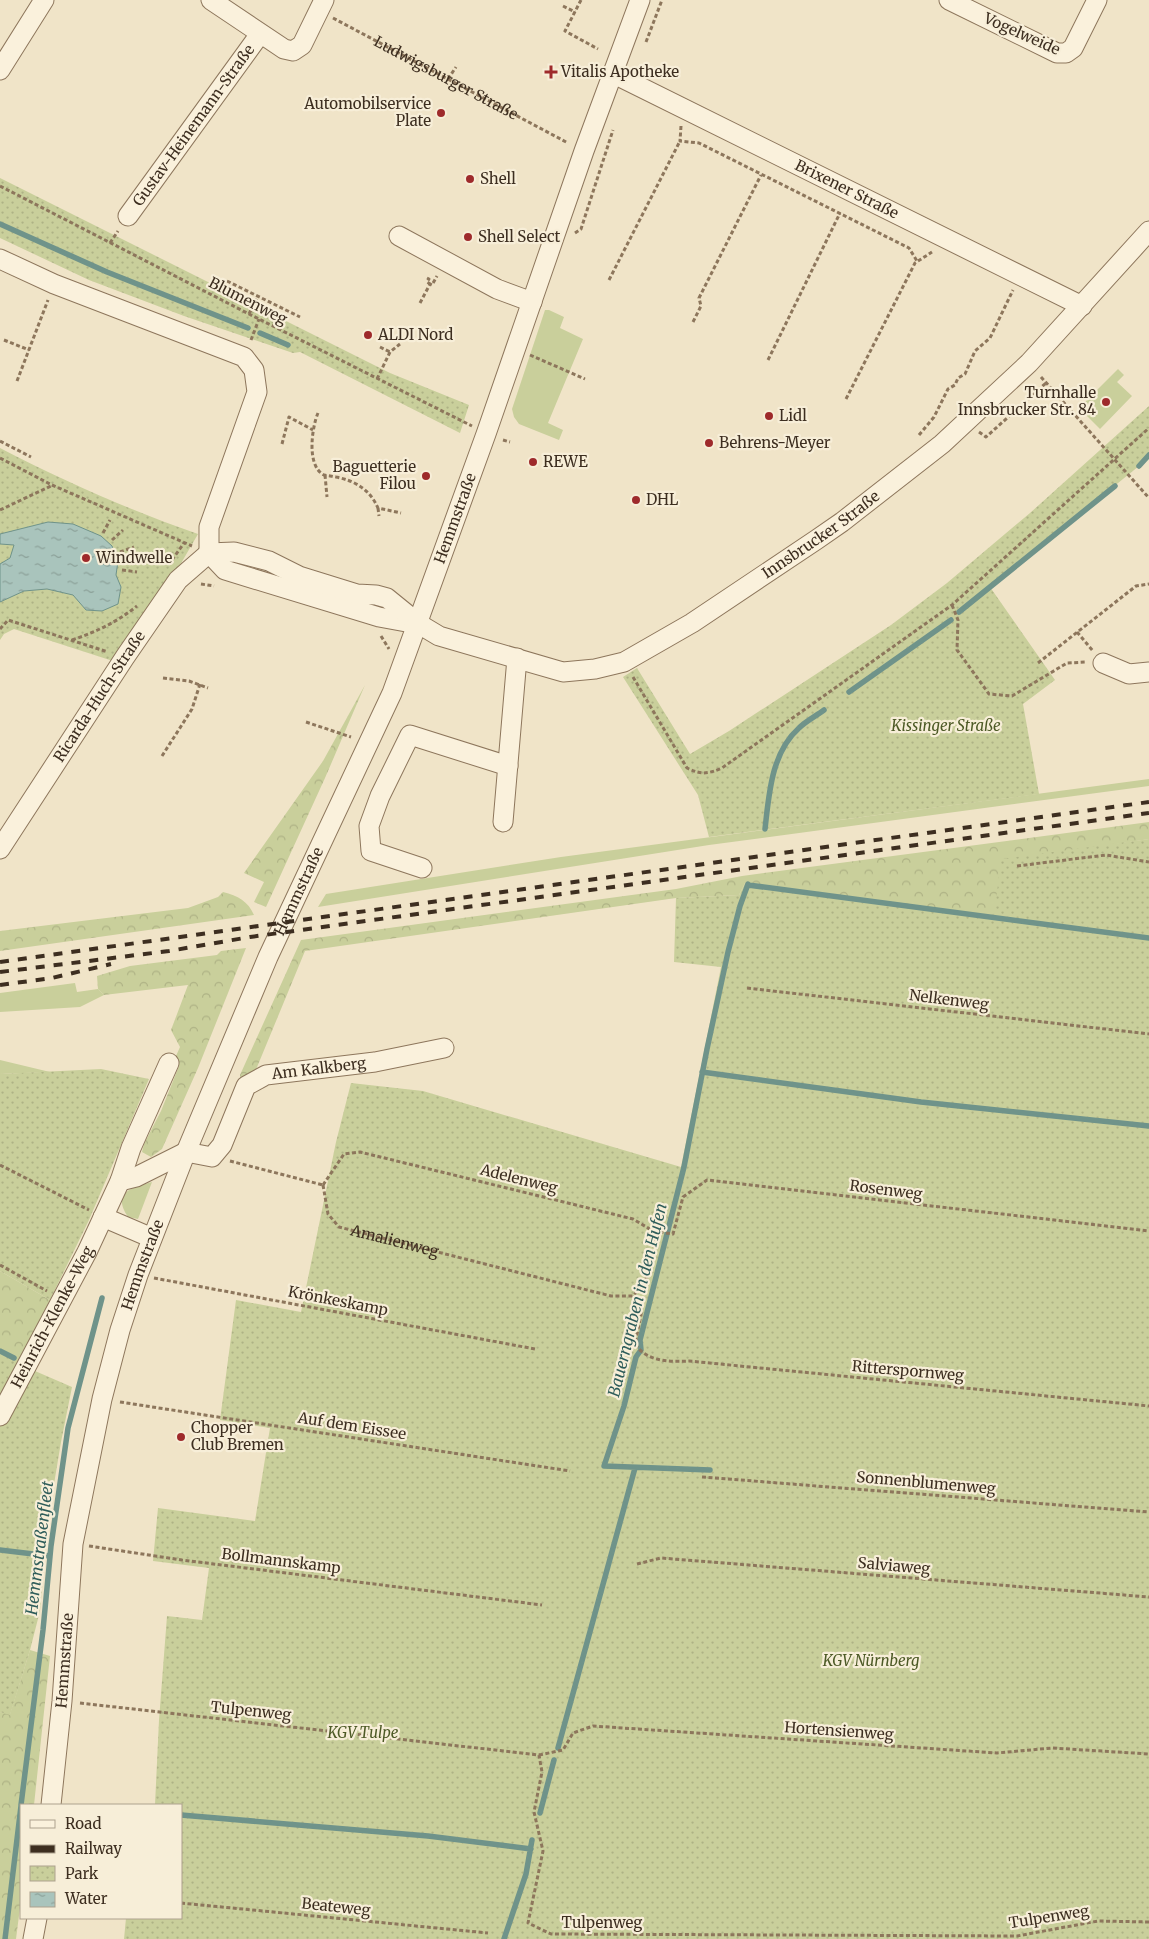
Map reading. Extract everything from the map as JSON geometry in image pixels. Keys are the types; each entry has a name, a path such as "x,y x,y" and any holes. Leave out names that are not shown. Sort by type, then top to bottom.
{"street":[{"path":"0,70 44,0"},
{"name":"Gustav-Heinemann-Straße","path":"211,0 284,49 293,51 302,45 322,5"},
{"name":"Hemmstraße","path":"51,1804 62,1701 74,1544 102,1399 120,1330 138,1275 186,1152 268,957 392,694 419,624 584,151 640,0"},
{"name":"Vogelweide","path":"949,0 1057,53 1066,53 1073,48 1097,0"},
{"name":"Gustav-Heinemann-Straße","path":"123,224 260,34"},
{"name":"Brixener Straße","path":"612,73 1082,306"},
{"name":"Innsbrucker Straße","path":"419,624 439,636 563,672 595,669 624,662 716,597 842,522 942,444 1029,363 1149,231"},
{"path":"399,236 497,288 532,302"},
{"path":"0,259 54,284 244,357 254,370 256,392 209,527 209,553 225,570 379,617 419,624"},
{"name":"Ricarda-Huch-Straße","path":"0,849 125,657 178,580 209,553"},
{"path":"503,822 517,658"},
{"path":"1103,663 1129,674 1149,672"},
{"path":"422,868 371,851 368,826 380,796 410,735 508,766"},
{"name":"Am Kalkberg","path":"212,1157 222,1145 246,1086 266,1076 375,1062 444,1048"},
{"name":"Heinrich-Klenke-Weg","path":"0,1416 61,1299 88,1252 169,1063"},
{"path":"120,1181 136,1177 186,1152 212,1157"},
{"path":"103,1216 152,1238"},
{"path":"33,1939 37,1919"}],"path":[{"path":"581,0 565,31 598,49"},
{"name":"Ludwigsburger Straße","path":"322,5 448,79 584,151"},
{"path":"563,6 575,12"},
{"path":"448,79 456,67"},
{"path":"609,280 680,141 682,108"},
{"path":"680,141 699,143 840,213 909,248 917,261"},
{"path":"693,322 701,306 699,298 761,175"},
{"name":"Blumenweg","path":"0,186 486,434"},
{"path":"768,360 840,213"},
{"path":"110,243 123,224"},
{"path":"846,399 915,263 949,240"},
{"path":"430,284 432,285 443,260"},
{"path":"919,435 934,417 948,389 955,385 958,378 965,374 975,352 990,338 1020,275"},
{"path":"420,303 434,277"},
{"path":"427,278 429,279 427,282 430,284"},
{"path":"228,281 300,317"},
{"path":"17,381 54,284"},
{"path":"249,314 258,296"},
{"path":"244,357 258,319"},
{"path":"4,340 29,350"},
{"path":"377,379 390,352 400,344"},
{"path":"380,347 390,352"},
{"path":"516,349 585,380"},
{"path":"1029,363 1149,498"},
{"path":"964,423 986,437 1046,383"},
{"path":"318,413 313,430 312,447 314,460 319,470 325,475 352,482 365,489 373,497 379,516"},
{"path":"282,444 289,417 313,430"},
{"path":"624,662 687,768 697,773 708,774 722,768 952,605 1149,428"},
{"path":"0,441 31,457"},
{"path":"0,458 52,485 209,553"},
{"path":"325,475 327,497"},
{"path":"0,510 52,485"},
{"path":"378,508 401,513"},
{"path":"103,533 110,520"},
{"path":"112,540 123,530"},
{"path":"120,552 134,547"},
{"path":"122,570 137,572"},
{"path":"1038,663 1136,586 1149,584"},
{"path":"71,640 100,630 126,615 138,605"},
{"path":"952,605 958,620 957,650 990,694 1012,696 1067,663 1103,663"},
{"path":"0,629 8,620 125,657"},
{"path":"1077,632 1103,663"},
{"path":"163,678 189,681 208,688"},
{"path":"162,756 192,709 200,684"},
{"path":"306,722 352,738"},
{"path":"1017,866 1106,854 1149,862"},
{"name":"Nelkenweg","path":"747,988 1149,1034"},
{"name":"Adelenweg","path":"324,1185 344,1154 360,1152 633,1219 653,1231"},
{"path":"212,1157 324,1185"},
{"path":"0,1166 103,1216"},
{"name":"Rosenweg","path":"653,1231 674,1234 683,1197 707,1180 1149,1231"},
{"name":"Amalienweg","path":"324,1185 328,1214 340,1227 611,1296 632,1296"},
{"path":"632,1296 645,1282 654,1249 653,1231"},
{"path":"0,1265 61,1299"},
{"name":"Krönkeskamp","path":"138,1275 535,1349"},
{"name":"Ritterspornweg","path":"632,1296 641,1305 642,1315 635,1344 640,1352 665,1362 698,1362 1149,1406"},
{"name":"Auf dem Eissee","path":"102,1399 570,1471"},
{"name":"Sonnenblumenweg","path":"702,1476 1149,1512"},
{"name":"Bollmannskamp","path":"74,1544 182,1560 542,1605"},
{"name":"Salviaweg","path":"637,1564 661,1558 1149,1597"},
{"name":"Tulpenweg","path":"62,1701 539,1755 542,1772 534,1812 543,1851 528,1923 551,1934 1018,1936 1098,1920 1149,1922"},
{"name":"Hortensienweg","path":"539,1755 563,1750 574,1733 593,1726 997,1753 1052,1748 1149,1754"},
{"name":"Beateweg","path":"182,1904 488,1933"}],"green space":[{"path":"0,178 390,373 469,405 460,433 300,352 293,353 184,316 89,280 0,238"},
{"path":"545,310 564,317 560,328 583,339 548,423 563,430 559,440 519,424 514,417 512,409"},
{"name":"Turnhalle Innsbrucker Str. 84","path":"1118,369 1124,375 1117,382 1132,396 1100,429 1079,408"},
{"name":"Kissinger Straße","path":"1149,406 1149,455 1139,466 990,587 1055,680 1023,704 1039,794 709,837 698,795 623,677 637,668 690,754 729,731 891,625 947,583 1030,513"},
{"path":"0,448 97,494 198,534 165,591 116,662 14,629 4,634 0,640"},
{"path":"365,685 266,907 254,902 264,882 244,873 323,761"},
{"path":"1149,779 1149,786 709,845 318,907 326,894 561,857"},
{"path":"1149,822 1149,839 1104,846 994,916 745,883 739,895 676,898 305,951 255,1072 241,1082 240,1075 301,940 676,889 742,876"},
{"name":"KGV Nürnberg","path":"1149,839 1149,1939 124,1939 126,1919 182,1919 182,1804 155,1804 167,1616 202,1620 209,1568 153,1561 158,1508 255,1521 270,1428 220,1420 236,1300 301,1312 336,1142 351,1083 423,1091 681,1167 721,967 674,962 676,898 739,895 745,883 994,916 1001,859"},
{"path":"223,892 242,900 249,906 254,915 0,951 0,931 188,908 218,897"},
{"path":"246,948 198,1068 162,1149 151,1157 142,1152 179,1066 172,1065 180,1047 171,1030 188,985 104,995 98,989 97,976 130,966 217,955 221,951"},
{"path":"75,983 77,992 98,989 104,995 80,1007 0,1012 0,993"},
{"path":"0,1060 50,1072 0,1074"},
{"path":"101,1069 149,1079 89,1220 50,1300 0,1271 0,1074"},
{"path":"152,1182 138,1219 128,1217 123,1209 123,1196 126,1192 138,1186"},
{"path":"0,1271 50,1300 18,1362 0,1352"},
{"path":"0,1352 35,1371 72,1387 48,1520 40,1611 10,1715 0,1712"},
{"path":"30,1650 50,1656 34,1804 20,1804 20,1908 16,1939 0,1939 0,1712 10,1714"}],"water":[{"path":"48,522 73,524 101,536 112,546 118,561 116,575 121,587 118,604 102,611 86,610 73,595 47,589 24,591 0,602 0,564 10,558 14,545 0,544 0,534"}],"waterway":[{"path":"0,224 107,272 248,328"},
{"path":"260,333 288,345"},
{"name":"Bauerngraben in den Hufen","path":"1139,466 1149,455"},
{"name":"Bauerngraben in den Hufen","path":"959,612 1115,486"},
{"name":"Bauerngraben in den Hufen","path":"849,692 951,620"},
{"name":"Bauerngraben in den Hufen","path":"765,829 773,775 782,750 799,728 824,710"},
{"name":"Bauerngraben in den Hufen","path":"710,1470 604,1466 624,1406 636,1357 641,1350 640,1340 684,1167 728,952 748,884"},
{"path":"748,885 1149,938"},
{"path":"702,1072 921,1102 1149,1126"},
{"name":"Hemmstraßenfleet","path":"21,1804 43,1630 51,1546 68,1428 102,1298"},
{"path":"0,1351 14,1358"},
{"name":"Bauerngraben in den Hufen","path":"558,1748 635,1468"},
{"path":"0,1550 50,1556"},
{"name":"Bauerngraben in den Hufen","path":"540,1813 554,1760"},
{"name":"Hemmstraßenfleet","path":"5,1939 20,1814"},
{"path":"182,1815 428,1836 531,1849"},
{"name":"Bauerngraben in den Hufen","path":"504,1939 526,1874 532,1840"}],"railway":[{"path":"0,962 1149,802"},
{"path":"0,972 169,951 250,937 1149,813"},
{"path":"0,985 52,978 111,964"}],"place":[{"name":"Vitalis Apotheke","path":"551,72"},
{"name":"Automobilservice Plate","path":"441,113"},
{"name":"Shell","path":"470,179"},
{"name":"Shell Select","path":"468,237"},
{"name":"ALDI Nord","path":"368,335"},
{"name":"Turnhalle Innsbrucker Str. 84","path":"1106,402"},
{"name":"Lidl","path":"769,416"},
{"name":"Behrens-Meyer","path":"709,443"},
{"name":"REWE","path":"533,462"},
{"name":"Baguetterie Filou","path":"426,476"},
{"name":"DHL","path":"636,500"},
{"name":"Windwelle","path":"86,558"},
{"name":"Chopper Club Bremen","path":"181,1437"}],"park label":[{"name":"KGV Tulpe","path":"363,1733"}]}
